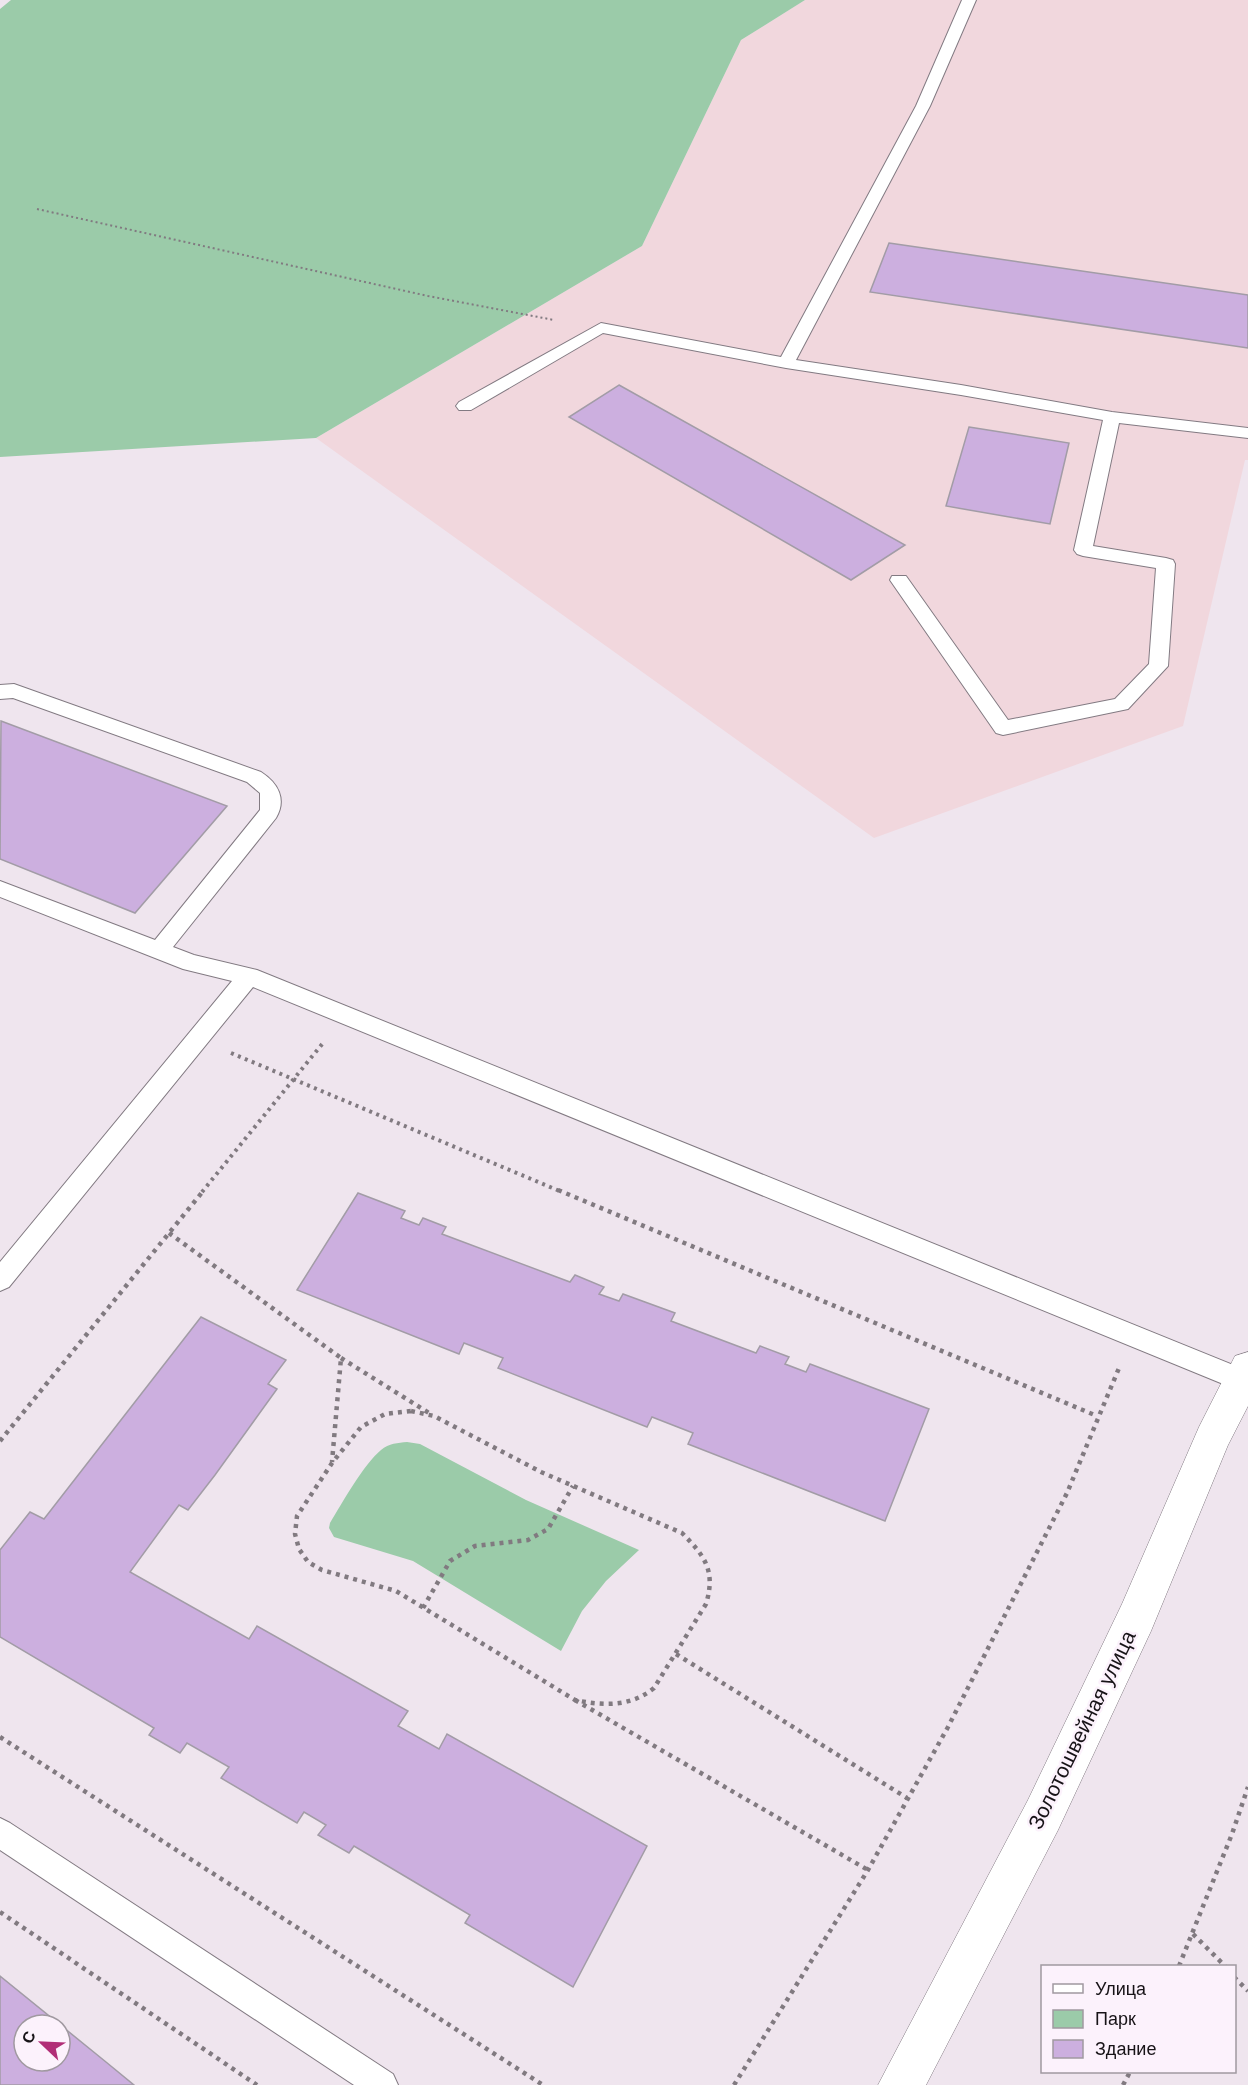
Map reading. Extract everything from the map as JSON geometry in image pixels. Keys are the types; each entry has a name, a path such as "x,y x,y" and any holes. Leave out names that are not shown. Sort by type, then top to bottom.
{"street":[{"name":"Золотошвейная улица","path":"901,2085 1043,1815 1137,1617 1212,1439 1245,1374"}],"lane":[{"path":"786,363 922,106 969,0"},
{"path":"465,406 602,328 786,363 961,390 1112,417 1248,433"},
{"path":"899,580 1003,728 1121,704 1158,666 1166,564 1083,550 1112,417"},
{"path":"0,692 14,691 254,777 267,785 273,802 269,813 159,950"},
{"path":"0,889 191,963 249,976 1134,1336 1245,1374"},
{"path":"5,1267 249,976"},
{"path":"0,1833 382,2085"}],"path":[{"path":"37,209 428,296 602,328"},
{"path":"0,1441 346,1015"},
{"path":"197,1039 1098,1416"},
{"path":"169,1233 341,1358 434,1416 573,1486 682,1533 698,1547 708,1564 711,1579 706,1608 654,1688 634,1699 612,1705 594,1705 575,1701"},
{"path":"734,2085 868,1870 948,1727 1067,1494 1098,1416 1134,1336"},
{"path":"332,1463 341,1358"},
{"path":"434,1416 411,1411 385,1414 361,1427 332,1463 297,1516 295,1534 299,1549 308,1562 322,1570 396,1591 575,1701 868,1870"},
{"path":"423,1608 450,1561 475,1546 528,1540 548,1529 573,1486"},
{"path":"676,1654 907,1798"},
{"path":"0,1737 543,2085"},
{"path":"1179,1965 1248,1787"},
{"path":"0,1912 257,2085"},
{"path":"1193,1934 1224,1965"},
{"path":"1236,1979 1248,1991"}],"shaded area":[{"path":"805,0 1248,0 1248,460 1245,460 1183,726 874,838 316,438 642,246 741,40"}],"green space":[{"path":"11,0 805,0 741,40 642,246 316,438 0,457 0,9"},
{"path":"407,1442 420,1444 526,1500 639,1550 606,1581 582,1611 561,1651 413,1561 334,1537 329,1528 330,1523 374,1456 384,1448"}],"building":[{"path":"889,243 1248,295 1248,348 870,292"},
{"path":"619,385 905,545 851,580 569,417"},
{"path":"969,427 1069,443 1050,524 946,506"},
{"path":"1,721 227,806 135,913 0,859"},
{"path":"358,1193 405,1211 401,1218 419,1225 423,1218 446,1227 442,1234 570,1282 575,1275 604,1287 599,1294 619,1301 623,1294 675,1313 671,1321 756,1353 760,1346 789,1357 785,1364 806,1372 810,1364 929,1409 885,1521 688,1444 693,1433 652,1417 647,1427 498,1368 503,1358 464,1343 459,1354 297,1290"},
{"path":"201,1317 286,1360 268,1384 277,1389 215,1475 188,1510 179,1505 130,1572 249,1639 257,1626 408,1711 398,1726 439,1749 447,1734 647,1846 573,1987 465,1923 470,1915 413,1881 354,1846 349,1853 318,1835 326,1825 304,1812 297,1823 221,1778 229,1767 187,1743 180,1753 149,1735 154,1728 0,1637 0,1550 30,1512 44,1519"},
{"path":"0,1976 45,2013 12,2013 12,2073 72,2073 72,2035 134,2085 0,2085"}]}
